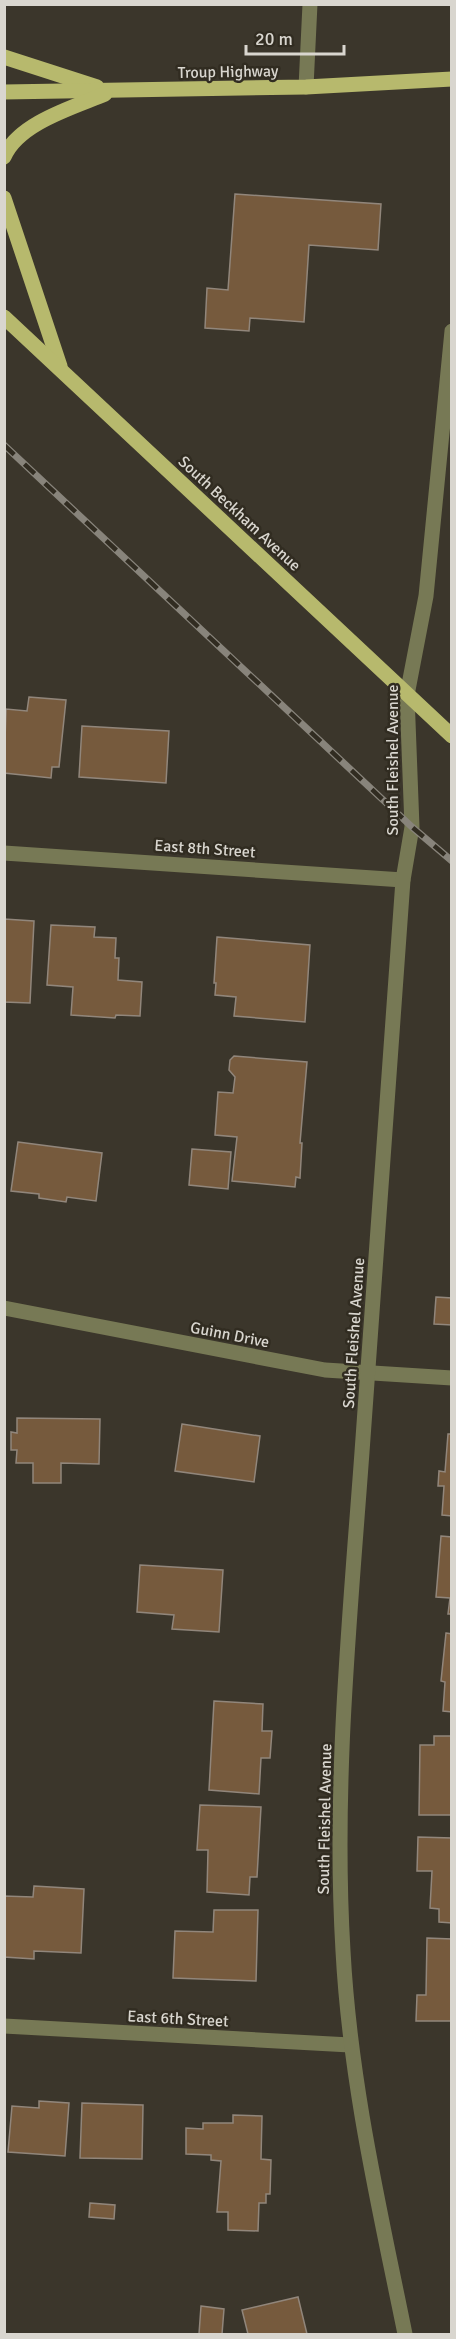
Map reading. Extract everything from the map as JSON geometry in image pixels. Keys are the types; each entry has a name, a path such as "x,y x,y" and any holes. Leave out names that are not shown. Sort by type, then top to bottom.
{"main road":[{"path":"4,57 111,91"},
{"name":"Troup Highway","path":"4,92 306,87 452,79"},
{"path":"4,157 31,127 111,91"},
{"path":"4,198 60,369"},
{"name":"South Beckham Avenue","path":"4,316 452,736"}],"street":[{"path":"306,87 310,4"},
{"name":"South Fleishel Avenue","path":"405,2334 361,2115 350,2045 339,1861 339,1793 349,1623 403,880 412,827 407,695 426,596 452,332"},
{"name":"East 8th Street","path":"4,853 403,880"},
{"name":"Guinn Drive","path":"4,1308 325,1370 452,1378"},
{"name":"East 6th Street","path":"4,2026 350,2045"}],"building":[{"path":"235,194 381,204 378,250 309,245 304,322 250,318 249,331 205,328 207,288 228,290"},
{"path":"29,697 66,700 59,767 52,767 51,778 4,773 6,709 27,711"},
{"path":"82,726 169,731 166,783 79,777"},
{"path":"4,919 34,921 30,1003 4,1002"},
{"path":"51,925 95,927 94,937 116,938 115,958 119,958 118,980 142,982 140,1016 116,1015 115,1018 71,1015 73,987 47,985"},
{"path":"217,937 310,945 305,1022 234,1016 236,997 215,995"},
{"path":"234,1056 307,1062 300,1143 302,1143 300,1178 296,1177 295,1187 232,1181 237,1137 215,1135 218,1092 233,1093 235,1077 229,1070 230,1060"},
{"path":"18,1142 102,1153 96,1201 67,1197 66,1202 39,1198 39,1194 11,1191"},
{"path":"192,1149 231,1152 228,1189 189,1185"},
{"path":"436,1297 452,1298 452,1325 434,1324"},
{"path":"17,1418 100,1419 99,1464 61,1463 61,1483 33,1483 33,1463 16,1463 17,1450 11,1450 11,1432 17,1433"},
{"path":"182,1424 260,1436 254,1482 175,1471"},
{"path":"448,1434 452,1434 452,1516 442,1515 444,1486 438,1486 439,1471 445,1472"},
{"path":"441,1536 452,1537 452,1614 448,1614 450,1598 436,1597"},
{"path":"140,1565 223,1570 219,1632 172,1629 174,1615 137,1612"},
{"path":"446,1633 452,1634 452,1712 443,1711 445,1682 441,1681"},
{"path":"214,1701 263,1704 262,1731 272,1731 270,1758 261,1758 259,1794 209,1790"},
{"path":"434,1736 452,1736 452,1815 419,1815 420,1745 434,1745"},
{"path":"200,1805 261,1807 257,1877 250,1877 249,1895 207,1892 208,1850 197,1850"},
{"path":"418,1837 452,1838 452,1923 439,1922 439,1909 430,1908 432,1871 417,1871"},
{"path":"34,1886 84,1889 81,1953 34,1951 34,1959 4,1957 4,1896 33,1897"},
{"path":"214,1910 258,1910 256,1981 173,1978 175,1931 213,1932"},
{"path":"427,1938 452,1939 452,2021 416,2021 417,1995 426,1995"},
{"path":"39,2101 69,2103 65,2156 8,2152 12,2106 39,2108"},
{"path":"82,2103 143,2105 142,2159 80,2158"},
{"path":"233,2115 262,2116 261,2159 271,2160 270,2194 266,2194 266,2203 259,2203 258,2231 228,2230 228,2212 217,2212 221,2161 211,2160 211,2155 186,2154 186,2128 203,2129 203,2123 233,2123"},
{"path":"90,2203 115,2205 114,2219 89,2217"},
{"path":"298,2297 307,2334 248,2334 242,2310"},
{"path":"201,2306 224,2309 222,2334 199,2334"}],"railway":[{"path":"4,445 412,827 452,861"}]}
